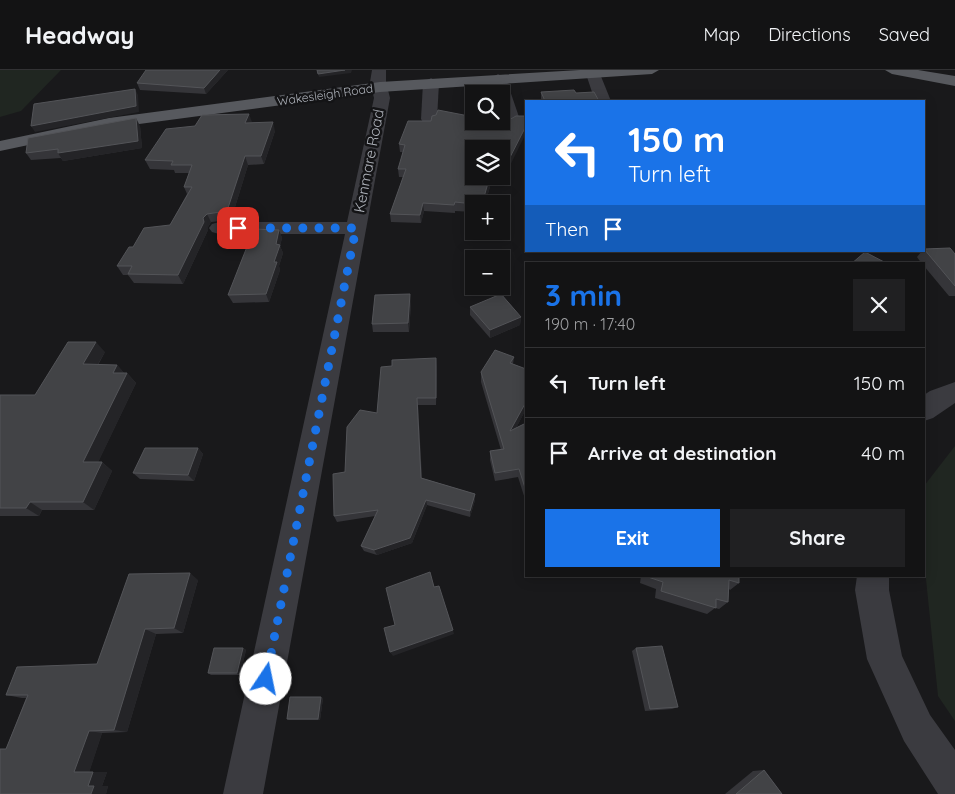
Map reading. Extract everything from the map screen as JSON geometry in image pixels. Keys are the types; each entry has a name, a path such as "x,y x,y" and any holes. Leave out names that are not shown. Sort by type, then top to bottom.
{"main road":[{"name":"Wakesleigh Road","path":"0,146 109,123 380,79 431,84 652,70"},
{"path":"892,70 955,81"}],"street":[{"path":"593,74 603,100"},
{"name":"Kenmare Road","path":"243,794 382,98 380,79"},
{"path":"498,79 500,85"},
{"path":"429,119 431,84"},
{"path":"218,228 356,228"},
{"path":"925,409 939,398 955,392"},
{"path":"873,577 872,590 885,659 917,728 955,785"}],"shaded area":[{"path":"0,70 61,70 21,111 0,117"},
{"path":"955,446 955,721 938,696 925,570 925,485"}],"building":[{"path":"146,70 220,70 204,88 137,83"},
{"path":"317,70 345,70 318,74"},
{"path":"135,89 136,106 31,126 34,104"},
{"path":"574,90 576,93 594,92 598,100 545,100 541,92"},
{"path":"438,110 465,115 465,130 510,130 510,119 516,116 525,116 525,128 510,157 510,140 465,140 465,185 487,185 485,195 465,195 465,203 455,202 454,205 423,203 420,215 390,214 406,169 398,169 405,145 399,144 408,121 431,121 432,116 436,115"},
{"path":"249,114 245,123 273,122 261,156 245,156 227,211 207,214 203,218 204,222 178,275 128,274 132,266 117,266 129,247 133,247 144,228 170,225 192,187 184,187 192,165 171,165 173,161 145,160 166,129 195,126 202,115"},
{"path":"136,118 138,141 58,153 58,149 26,153 28,138"},
{"path":"254,229 279,230 276,244 280,245 274,262 277,262 266,294 228,295"},
{"path":"950,248 955,254 955,286 925,250"},
{"path":"865,252 884,262 853,262"},
{"path":"410,294 408,323 372,324 375,295"},
{"path":"502,295 521,317 490,330 470,307"},
{"path":"68,342 96,342 83,364 117,365 113,373 127,373 83,462 102,462 83,502 30,502 26,508 0,508 0,395 35,395"},
{"path":"495,350 514,357 510,363 525,369 525,404 510,431 525,424 525,488 519,469 495,473 490,451 504,449 481,372"},
{"path":"436,358 436,398 417,398 421,478 475,494 470,511 426,500 410,538 374,550 361,546 378,510 334,516 333,474 345,472 347,427 360,410 377,413 381,367 392,366 392,360"},
{"path":"145,448 198,448 188,475 133,473"},
{"path":"430,572 434,587 439,586 453,630 390,652 384,628 395,625 386,588"},
{"path":"190,573 174,628 145,629 114,730 89,731 74,772 93,772 88,786 94,786 91,794 0,794 0,749 6,749 28,695 6,695 17,667 97,664 129,574"},
{"path":"648,577 739,577 739,583 729,580 728,602 716,599 716,608 661,591 663,582"},
{"path":"662,646 678,707 650,709 636,648"},
{"path":"214,648 243,648 237,673 208,673"},
{"path":"290,697 321,697 318,719 287,719"},
{"path":"764,770 782,794 736,794"}],"route":[{"path":"238,228 356,228 266,679"}]}
